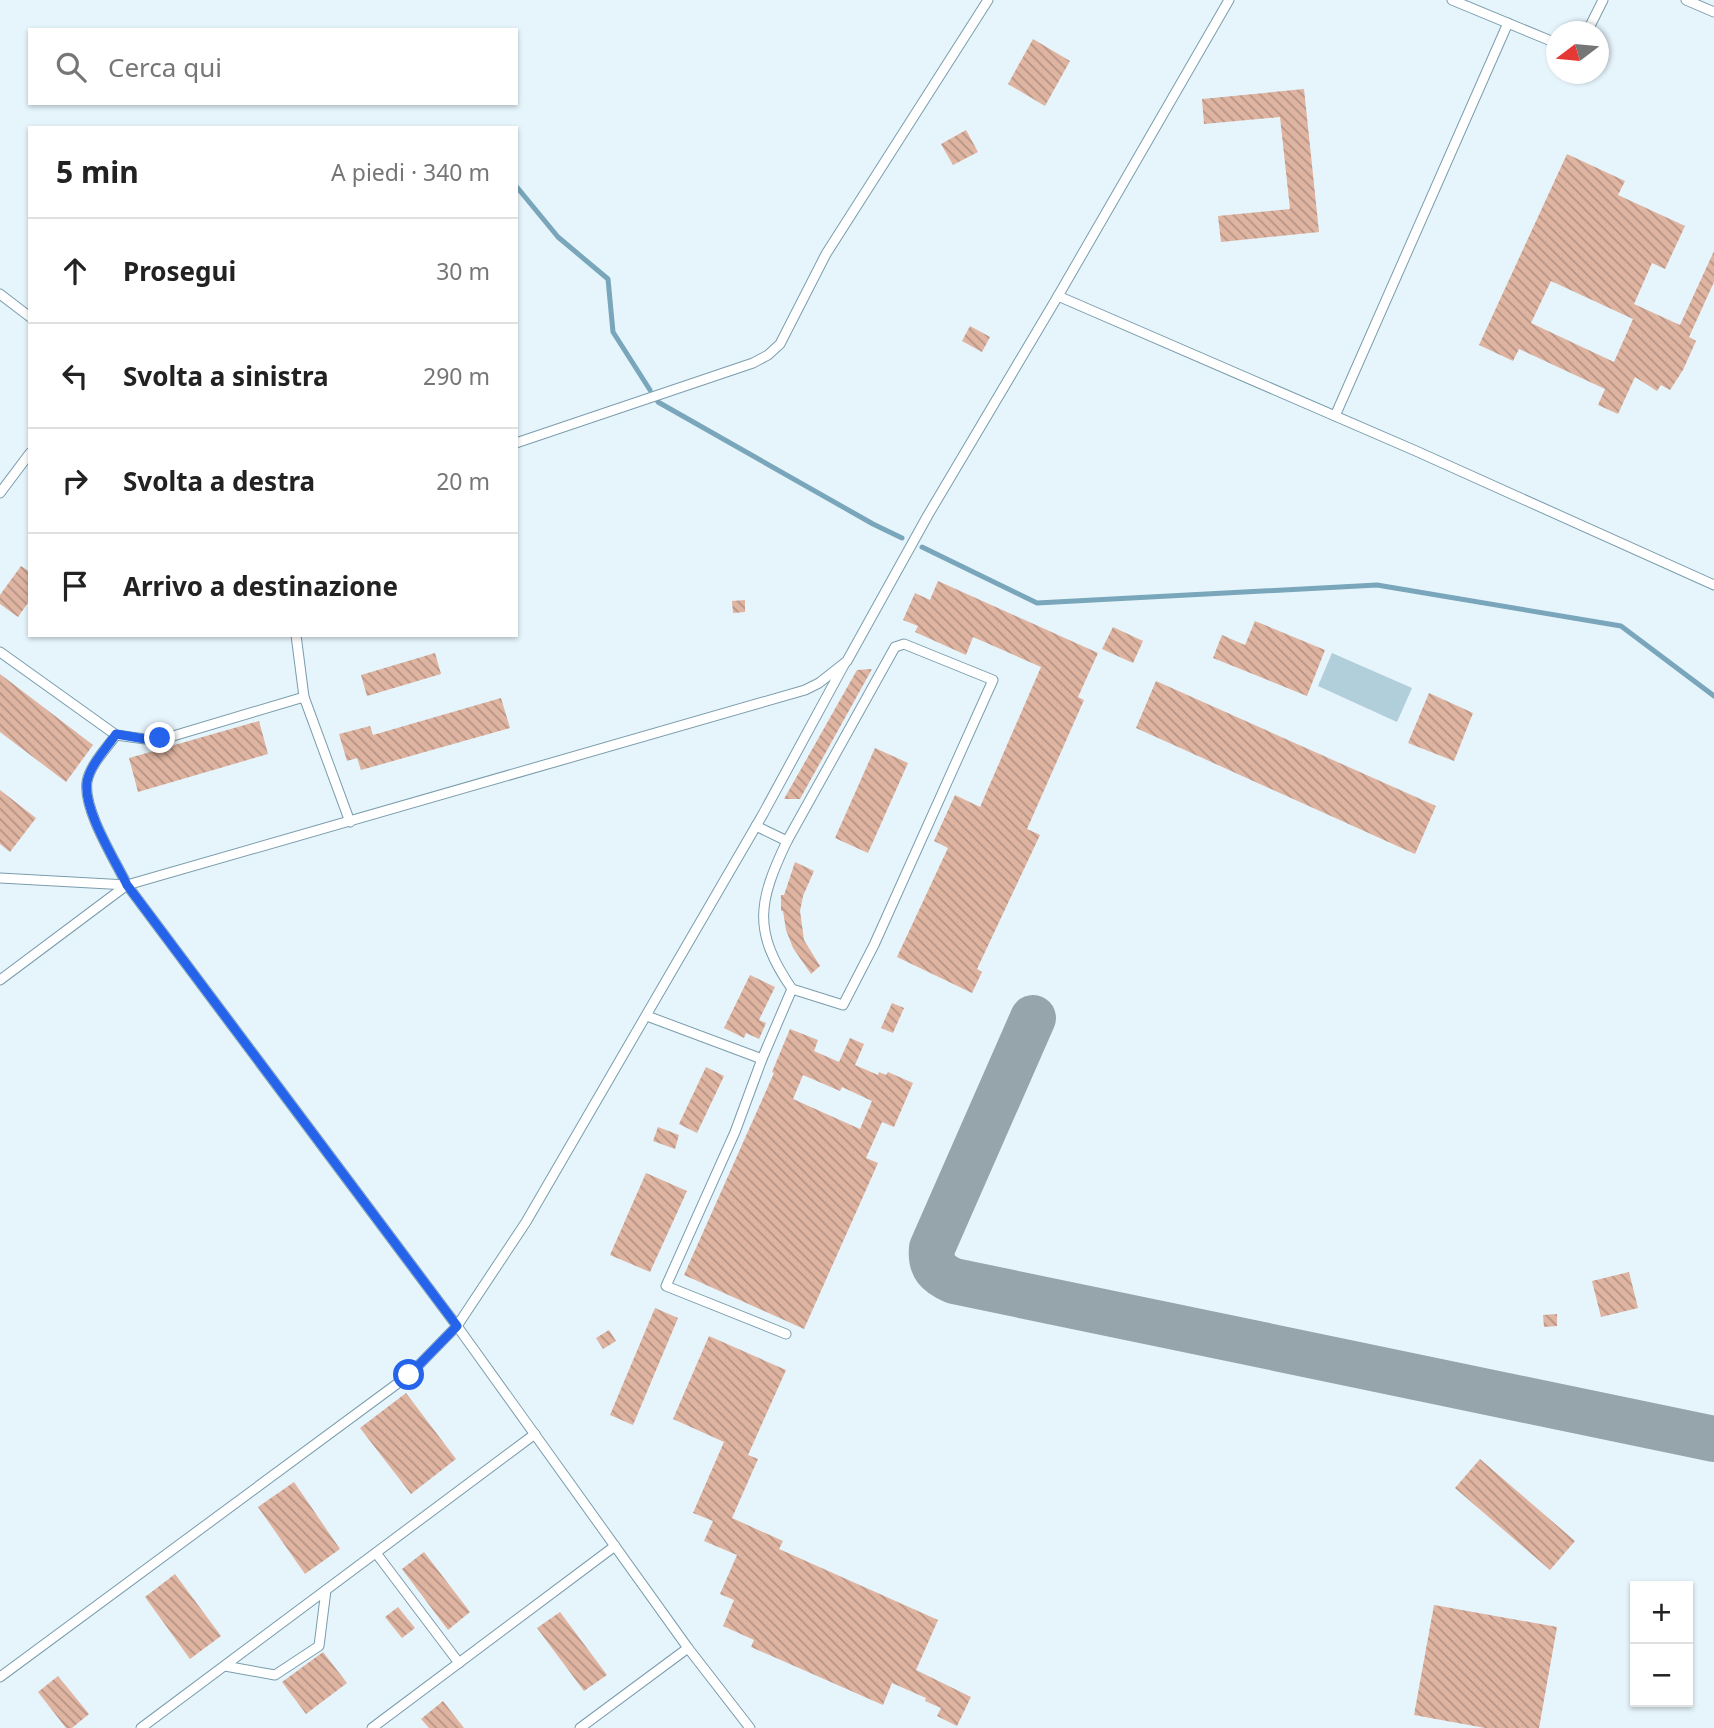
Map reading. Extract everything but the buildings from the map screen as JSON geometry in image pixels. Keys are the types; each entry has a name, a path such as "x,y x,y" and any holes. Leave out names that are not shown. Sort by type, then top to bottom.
{"lane":[{"path":"518,442 752,363 768,355 780,344 827,254 988,0"},
{"path":"0,1677 409,1375 457,1326 526,1222 647,1016 756,826 928,515 1229,0"},
{"path":"1452,0 1546,39"},
{"path":"1592,21 1603,0"},
{"path":"1686,0 1714,12"},
{"path":"1335,416 1508,23"},
{"path":"0,293 28,315"},
{"path":"1058,296 1714,585"},
{"path":"0,493 28,456"},
{"path":"296,637 304,697 350,822"},
{"path":"904,644 993,680 874,945 843,1005 792,989 776,966 765,935 762,909 774,868 895,647 904,644"},
{"path":"0,652 116,734 145,739 173,736 304,697"},
{"path":"0,878 127,885 805,690 847,661"},
{"path":"116,734 92,769 87,789 92,812 127,885 457,1326 688,1648 750,1728"},
{"path":"756,826 787,841"},
{"path":"0,979 127,885"},
{"path":"786,1334 666,1286 735,1132 792,989"},
{"path":"647,1016 762,1059"},
{"path":"141,1728 535,1434"},
{"path":"372,1728 615,1546"},
{"path":"376,1553 459,1663"},
{"path":"225,1666 275,1675 319,1646 326,1590"},
{"path":"580,1728 688,1648"}],"shaded area":[{"path":"1332,653 1412,688 1397,722 1318,686"}],"waterway":[{"path":"518,188 558,237 608,279 613,332 650,390"},
{"path":"658,402 902,538"},
{"path":"922,547 1037,603 1377,585 1621,626 1714,696"}],"taxiway":[{"path":"1033,1018 932,1248 934,1265 944,1276 954,1281 1714,1439"}],"route":[{"path":"160,738 131,738 116,734 92,769 88,782 92,812 127,885 457,1326 409,1375"}]}
